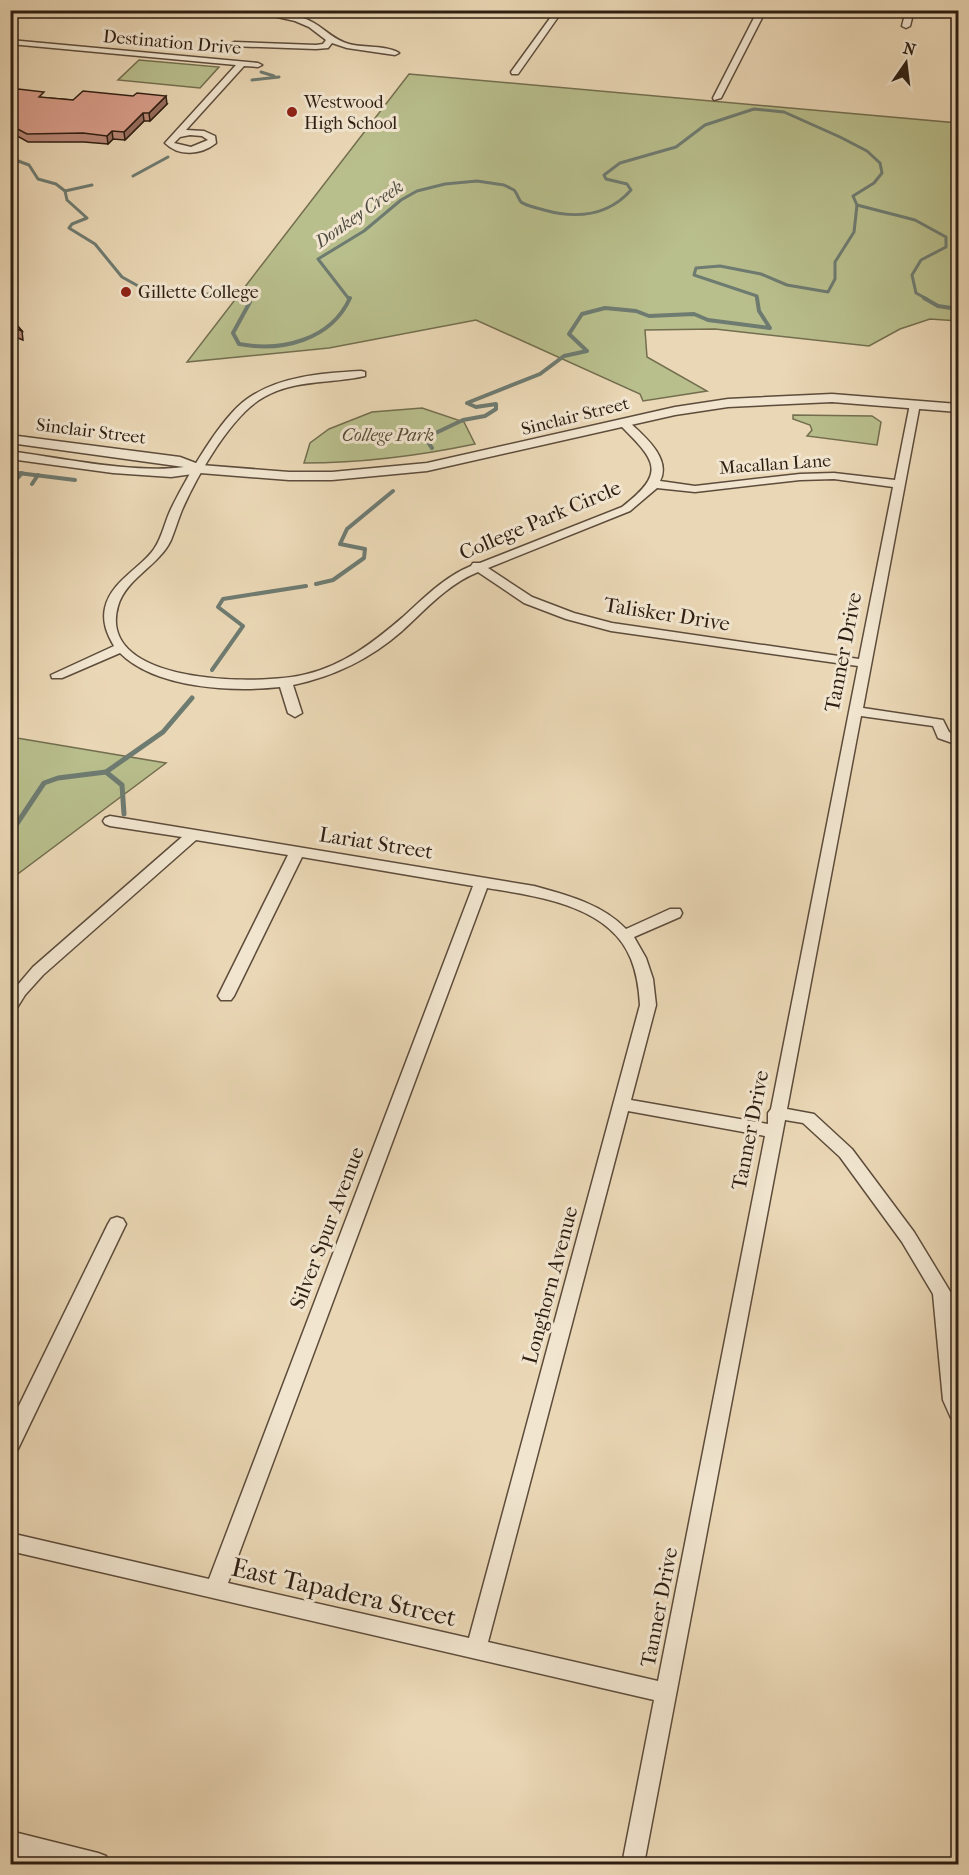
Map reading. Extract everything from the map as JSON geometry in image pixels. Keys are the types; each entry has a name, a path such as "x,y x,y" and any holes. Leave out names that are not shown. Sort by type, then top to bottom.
{"street":[{"path":"249,10 297,19 312,25 331,40 347,46 395,52"},
{"path":"514,72 560,10"},
{"path":"717,99 762,10"},
{"path":"906,26 910,10"},
{"path":"234,44 316,47 325,46 331,40"},
{"name":"Destination Drive","path":"10,42 258,65"},
{"path":"177,135 242,64"},
{"path":"57,675 121,648 113,632 110,616 115,597 129,579 156,554 167,538 176,509 237,414 249,402 272,390 291,384 333,375 361,374"},
{"name":"Sinclair Street","path":"10,455 113,469 171,473 201,469 322,476 427,467 675,411 784,399 832,398 958,408"},
{"name":"Tanner Drive","path":"633,1864 776,1113 915,404"},
{"path":"624,423 656,456 658,468 654,484"},
{"name":"Sinclair Street","path":"10,439 180,461 201,469"},
{"name":"Macallan Lane","path":"654,484 695,489 800,477 834,476 898,484"},
{"name":"College Park Circle","path":"121,648 155,671 187,680 218,685 256,686 327,672 357,659 458,576 477,566 626,509 643,497 654,484"},
{"name":"Talisker Drive","path":"477,566 528,600 570,616 611,627 864,663"},
{"path":"285,682 295,713"},
{"path":"854,711 938,723 943,735 958,741"},
{"name":"Lariat Street","path":"110,821 482,882 567,899 596,913 626,935"},
{"path":"10,1007 20,991 38,971 193,834"},
{"path":"226,996 297,852"},
{"name":"Silver Spur Avenue","path":"215,1590 482,882"},
{"path":"626,935 675,913"},
{"name":"Longhorn Avenue","path":"476,1650 648,1005 647,982 638,956 626,935"},
{"path":"621,1104 773,1131"},
{"path":"776,1113 808,1118 846,1153 914,1246 942,1293 952,1400 958,1412"},
{"path":"10,1445 117,1224"},
{"name":"East Tapadera Street","path":"10,1542 666,1693"},
{"path":"10,1842 29,1859 98,1864"}],"green space":[{"path":"139,60 219,67 200,88 118,80"},
{"path":"409,74 958,123 958,321 930,319 900,329 869,346 715,329 645,330 647,357 707,391 643,401 640,394 476,320 329,348 187,362"},
{"name":"College Park","path":"422,408 464,422 475,444 390,458 304,463 310,443 329,429 372,412"},
{"path":"793,415 872,416 881,422 877,445 807,436 812,430 810,425 793,419"},
{"path":"11,737 166,763 11,879"}],"building":[{"path":"18,89 44,92 39,97 73,100 83,91 133,96 137,93 166,96 149,113 143,113 124,132 112,131 107,136 83,133 27,134 10,125 10,95"},
{"path":"10,317 22,331 10,327"}],"waterway":[{"path":"261,72 274,76"},
{"path":"252,80 279,77"},
{"name":"Donkey Creek","path":"349,299 318,259 364,231 401,200 417,191 445,184 477,181 504,185 514,190 521,202 532,207 556,213 591,213 612,205 631,190 627,184 606,179 604,175 620,163 676,147 705,125 754,109 784,112 867,151 880,163 882,173 874,183 853,196 857,205"},
{"path":"133,176 168,157"},
{"name":"Donkey Creek","path":"10,158 29,165 38,179 56,184 65,191"},
{"path":"65,191 92,185"},
{"name":"Donkey Creek","path":"65,191 67,200 87,218 72,224 69,228 95,244 122,277 140,287 169,293 245,295 248,299"},
{"path":"757,298 757,296 694,275 696,268 720,266 761,274 787,285 828,292 835,279 835,262 854,232 857,205"},
{"name":"Donkey Creek","path":"857,205 915,220 946,237 946,247 921,260 912,275 916,293 927,299"},
{"name":"Donkey Creek","path":"247,298 250,302 233,333 239,344 255,346 288,344 318,333 342,312 350,298"},
{"path":"432,448 425,438 463,420 485,416 496,409 496,404 476,407 467,403 540,374 564,356 587,351 569,334 582,314 605,308 636,311 649,316 694,314 708,320 770,328 759,311 757,298"},
{"name":"Donkey Creek","path":"924,298 938,306 958,309"},
{"path":"10,472 22,473"},
{"path":"10,487 22,473"},
{"path":"22,473 38,475"},
{"path":"32,484 38,475"},
{"path":"38,475 75,480"},
{"path":"316,584 333,580 364,558 365,549 340,544 347,529 393,491"},
{"path":"212,670 243,626 218,607 223,599 306,586"},
{"path":"106,772 163,732 192,698"},
{"path":"10,834 44,783 58,778 106,772"},
{"path":"106,772 122,785 124,814"}],"place":[{"name":"Westwood High School","path":"292,112"},
{"name":"Gillette College","path":"126,292"}]}
